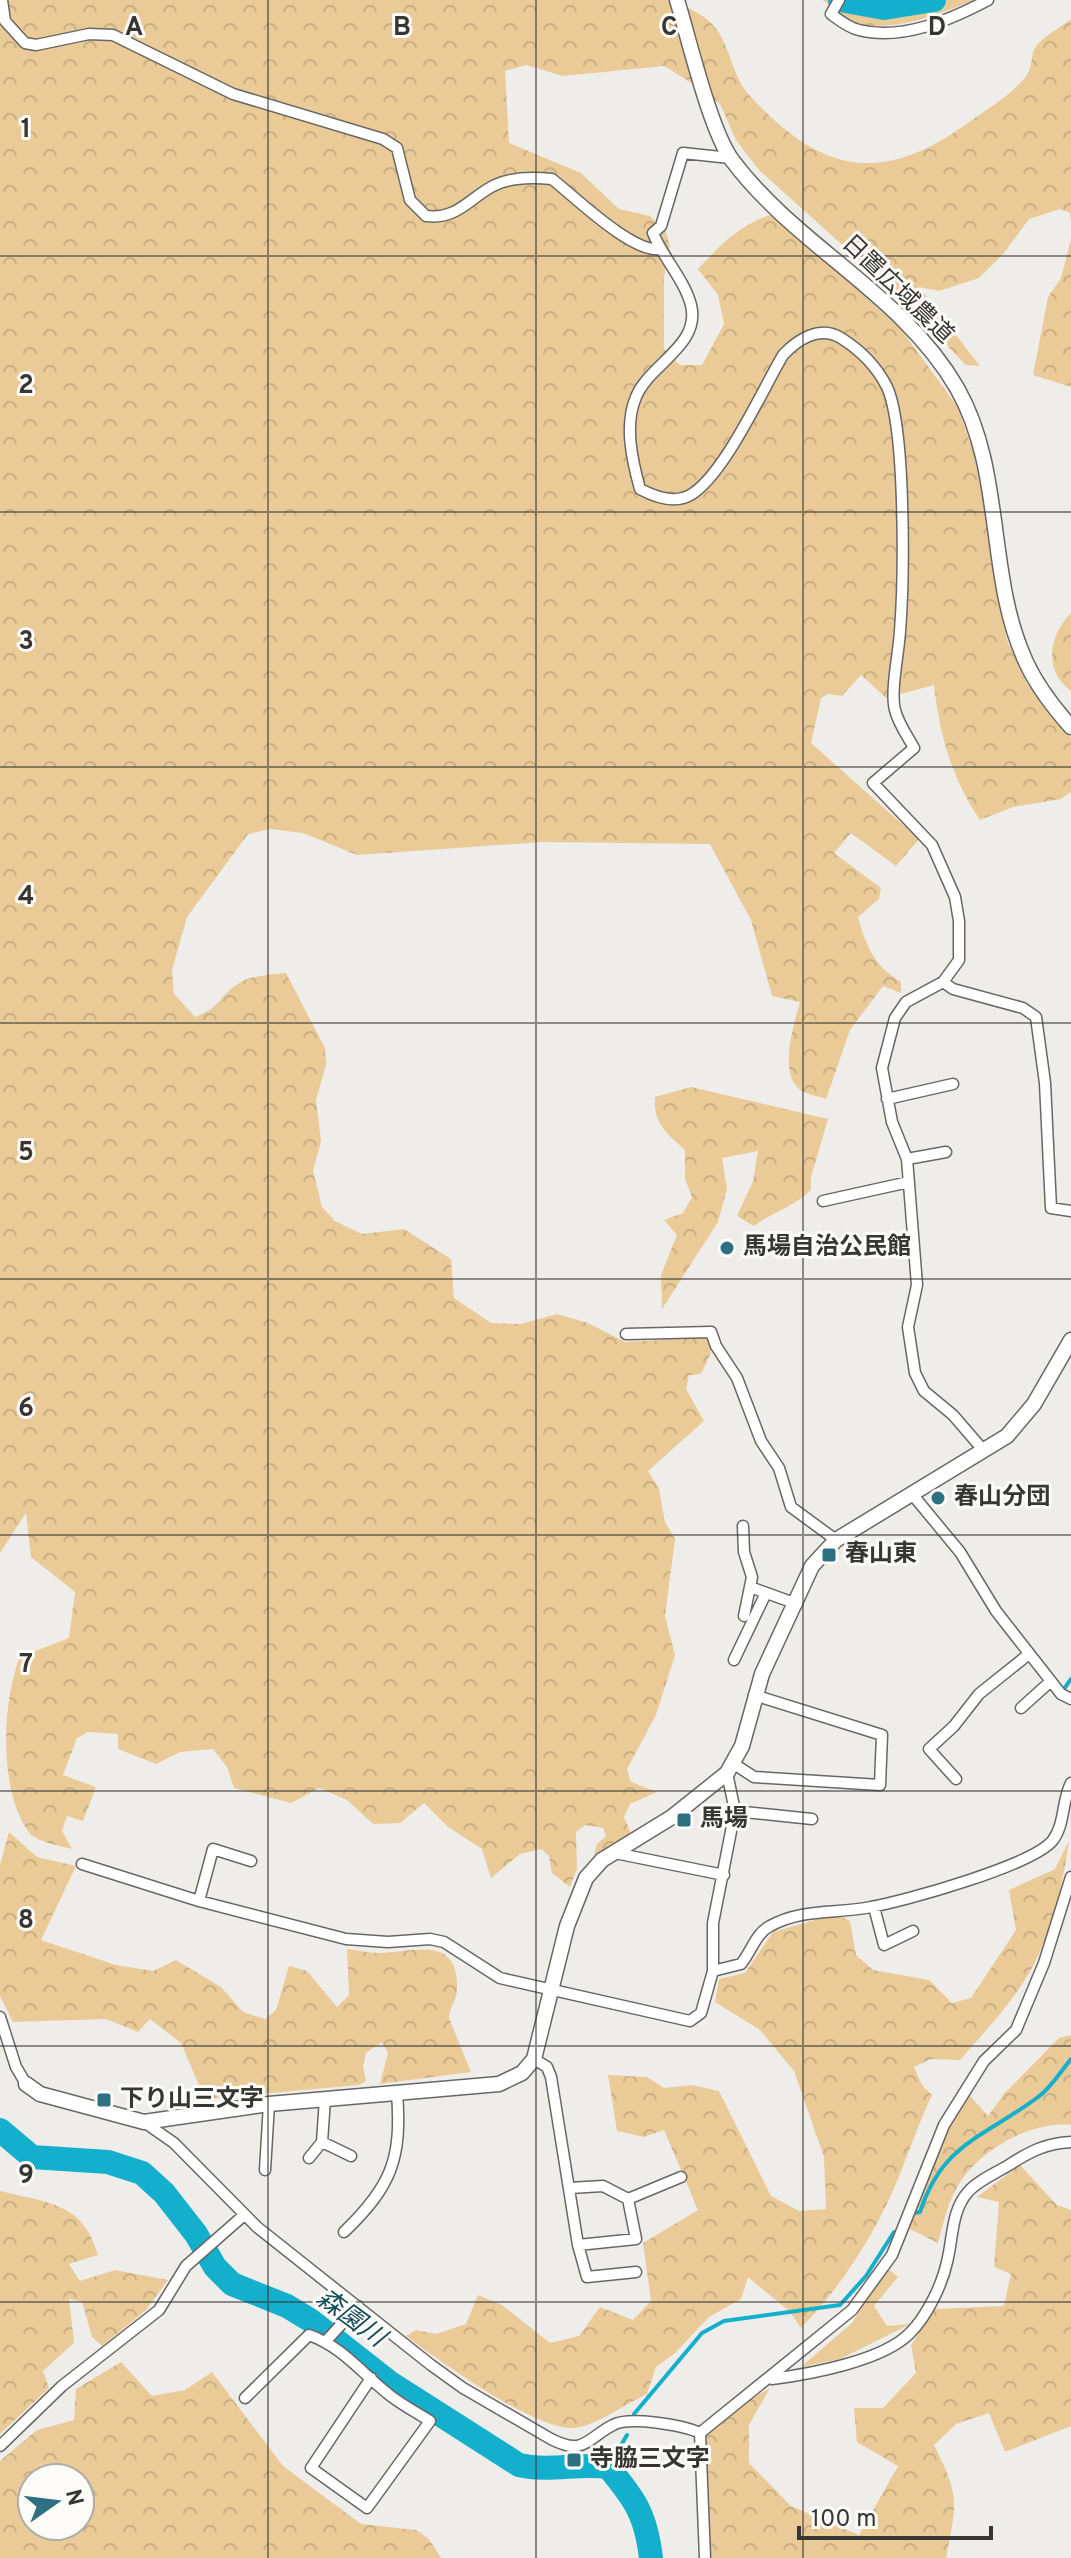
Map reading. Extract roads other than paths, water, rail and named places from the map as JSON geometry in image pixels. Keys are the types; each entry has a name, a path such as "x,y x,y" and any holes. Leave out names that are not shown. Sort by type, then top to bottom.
{"street":[{"path":"2,0 5,21 25,43 36,45 89,34 113,35 233,94 383,139 397,148 410,200 426,216 460,210 493,186 509,180 552,179 632,242 650,250 660,249"},
{"name":"日置広域農道","path":"677,0 720,136 730,158 765,198 933,350 957,389 973,422 984,464 1007,598 1026,661 1071,727"},
{"path":"839,0 839,6 831,14 855,30 875,33 920,29 988,0"},
{"path":"730,158 683,153 661,226 653,233 684,289 691,307 691,322 686,339 649,375 631,412 631,454 640,489 667,500 691,496 717,468 783,355 796,340 820,333 835,334 855,347 878,371 888,389 897,435 902,573 895,710 914,748 873,783 932,845 955,897 961,943 959,960 943,982 906,1002 895,1018 882,1068 887,1099 907,1159 917,1285 908,1327 915,1373 924,1391 953,1415 984,1451"},
{"path":"943,982 970,995 1023,1008 1036,1017 1045,1083 1051,1208 1071,1211"},
{"path":"887,1099 953,1084"},
{"path":"907,1159 946,1152"},
{"path":"823,1201 909,1182"},
{"path":"626,1334 711,1332 716,1346 737,1378 761,1441 779,1468 791,1507 836,1540"},
{"path":"144,2122 269,2104 499,2084 522,2073 534,2059 567,1926 586,1878 602,1860 672,1817 730,1768 742,1746 754,1695 812,1566 836,1540 1007,1436 1034,1404 1071,1340"},
{"path":"912,1494 960,1552 996,1611 1029,1654 1061,1694 1071,1699"},
{"path":"743,1526 744,1552 752,1577 744,1616"},
{"path":"750,1587 797,1604"},
{"path":"734,1660 766,1593"},
{"path":"956,1779 929,1749 954,1726 979,1694 1029,1654"},
{"path":"1021,1708 1051,1681"},
{"path":"730,1768 754,1777 880,1785 882,1735 754,1695"},
{"path":"82,1864 199,1901 346,1939 388,1942 430,1939 444,1942 500,1978 552,1993 690,2021 701,2013 713,1971 713,1923 735,1811 730,1768"},
{"path":"713,1971 741,1964 769,1926 817,1911 874,1907 996,1871 1034,1854 1051,1843 1057,1834 1071,1783"},
{"path":"735,1811 812,1819"},
{"path":"199,1901 213,1849 251,1861"},
{"path":"615,1853 724,1875"},
{"path":"705,2558 700,2433 730,2404 770,2379 852,2310 892,2255 944,2125 984,2061 1016,2030 1044,1963 1071,1877"},
{"path":"874,1907 884,1945 913,1931"},
{"path":"0,2017 16,2067 26,2084 49,2097 144,2122 174,2143 243,2216 463,2388 566,2447 582,2446 615,2423 686,2426 700,2433"},
{"path":"534,2059 547,2067 551,2077 578,2245 587,2277 636,2272"},
{"path":"344,2232 371,2206 394,2164 400,2131 397,2093"},
{"path":"309,2158 322,2142 325,2099"},
{"path":"265,2170 269,2104"},
{"path":"322,2142 351,2156"},
{"path":"770,2379 832,2368 888,2347 910,2334 929,2305 947,2265 958,2209 969,2191 1034,2149 1071,2142"},
{"path":"628,2199 681,2177"},
{"path":"570,2188 603,2186 628,2199"},
{"path":"578,2245 636,2239 628,2199"},
{"path":"0,2446 14,2437 62,2386 159,2310 186,2266 243,2216"},
{"path":"326,2341 358,2306"},
{"path":"245,2398 309,2335 326,2341 371,2378 389,2395 430,2421 367,2508 311,2468 371,2378"}],"waterway":[{"path":"840,0 884,8 934,0"},
{"path":"1064,1689 1071,1679"},
{"path":"914,2213 920,2212 930,2189 953,2155 1043,2093 1071,2059"},
{"name":"森園川","path":"0,2130 32,2157 108,2162 142,2173 164,2193 196,2234 215,2267 232,2284 287,2306 310,2320 389,2382 519,2465 541,2468 608,2467 638,2508 651,2558"},
{"path":"634,2414 702,2333 724,2321 840,2305 866,2276 894,2232"},
{"path":"608,2467 627,2435"}],"place":[{"name":"馬場自治公民館","path":"727,1248"},
{"name":"春山分団","path":"938,1498"},
{"name":"春山東","path":"829,1555"},
{"name":"馬場","path":"684,1820"},
{"name":"下り山三文字","path":"104,2100"},
{"name":"寺脇三文字","path":"574,2460"}]}
